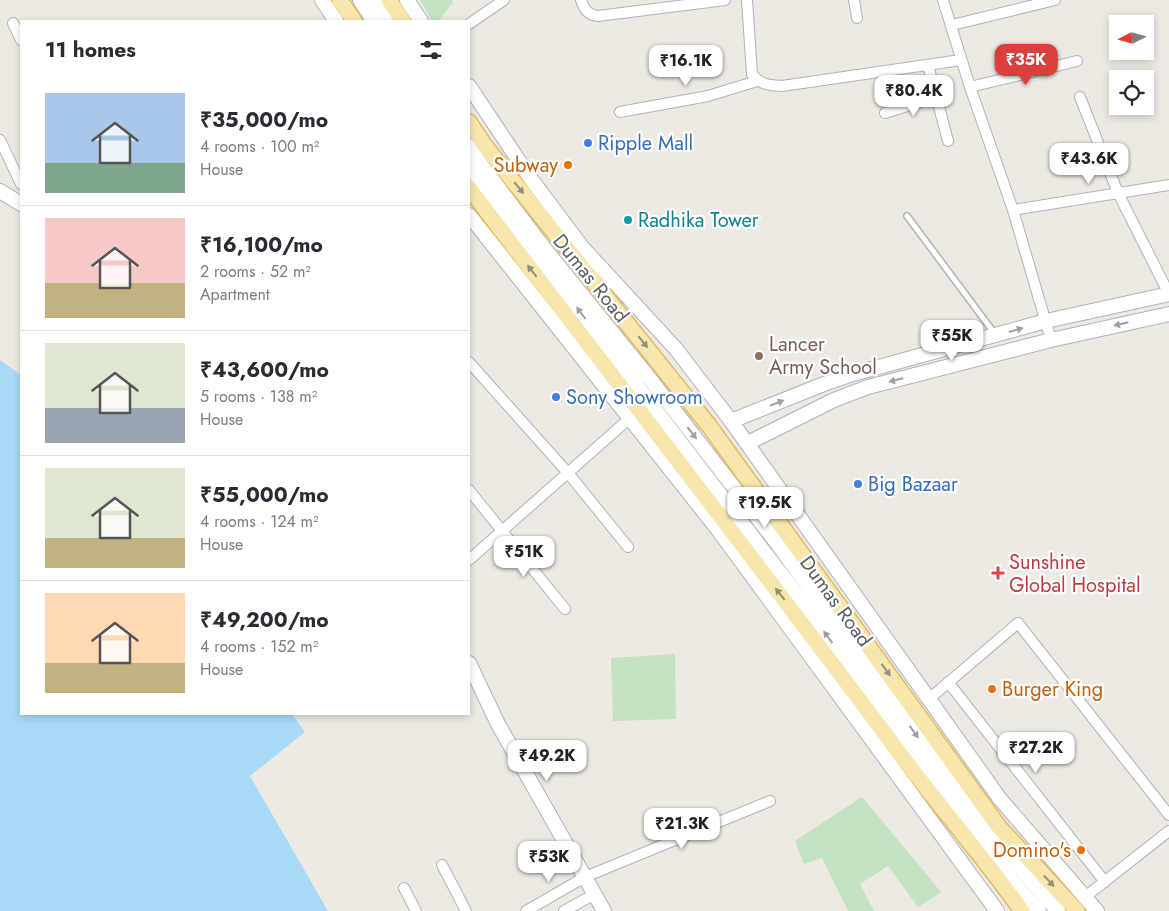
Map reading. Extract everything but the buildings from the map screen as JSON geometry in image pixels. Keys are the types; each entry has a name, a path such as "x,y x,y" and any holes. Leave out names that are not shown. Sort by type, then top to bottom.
{"main road":[{"path":"340,0 353,20"},
{"path":"389,0 402,20"},
{"name":"Dumas Road","path":"470,124 484,146 710,427 999,827 1077,911"},
{"name":"Dumas Road","path":"470,189 805,627 928,792 997,876 1022,911"}],"street":[{"path":"322,0 335,20"},
{"path":"360,0 373,20"},
{"path":"373,0 386,20"},
{"path":"407,0 420,20"},
{"path":"470,23 504,0"},
{"path":"581,0 587,12 592,16 598,16 725,0"},
{"path":"747,0 752,74 757,81 768,85 782,86 961,60"},
{"path":"854,0 857,18"},
{"path":"944,0 961,60 1013,210 1051,340"},
{"path":"952,25 1056,0"},
{"path":"13,23 20,38"},
{"path":"970,87 1076,61"},
{"path":"928,65 948,141"},
{"path":"620,112 708,96 757,81"},
{"path":"470,88 531,179 582,247 676,349 732,421 1000,799 1097,911"},
{"path":"885,114 936,97"},
{"path":"732,421 824,384 1046,321 1169,294 1118,193 1080,97"},
{"path":"0,140 20,182"},
{"path":"470,148 544,248 650,378 776,542 942,772 1036,887 1058,911"},
{"path":"470,167 786,579 963,820 1024,895 1040,911"},
{"path":"1013,210 1169,185"},
{"path":"0,191 20,203"},
{"path":"470,216 719,531 997,911"},
{"path":"748,443 829,402 868,388 1051,340 1169,314"},
{"path":"470,363 568,473 628,547"},
{"path":"470,559 630,418"},
{"path":"470,491 565,609"},
{"path":"929,699 1018,623 1169,815"},
{"path":"470,666 498,724 599,901 564,911"},
{"path":"948,682 1104,882"},
{"path":"526,911 585,877 770,802"},
{"path":"1085,897 1169,830"},
{"path":"442,865 466,911"},
{"path":"404,888 416,911"},
{"path":"565,888 576,909"}],"lane":[{"path":"907,216 996,335"}],"green space":[{"path":"420,0 452,0 453,3 439,20 431,20"},
{"path":"675,654 676,719 613,721 611,658"},
{"path":"862,797 941,892 918,907 888,866 860,884 874,911 848,911 822,858 804,864 795,841"}],"water":[{"path":"0,360 20,374 20,715 293,715 305,732 250,776 328,911 0,911"}],"place":[{"name":"Ripple Mall","path":"588,143"},
{"name":"Subway","path":"568,165"},
{"name":"Radhika Tower","path":"628,220"},
{"name":"Lancer Army School","path":"759,356"},
{"name":"Sony Showroom","path":"556,397"},
{"name":"Big Bazaar","path":"858,484"},
{"name":"Sunshine Global Hospital","path":"998,573"},
{"name":"Burger King","path":"992,689"},
{"name":"Domino's","path":"1081,850"}]}
